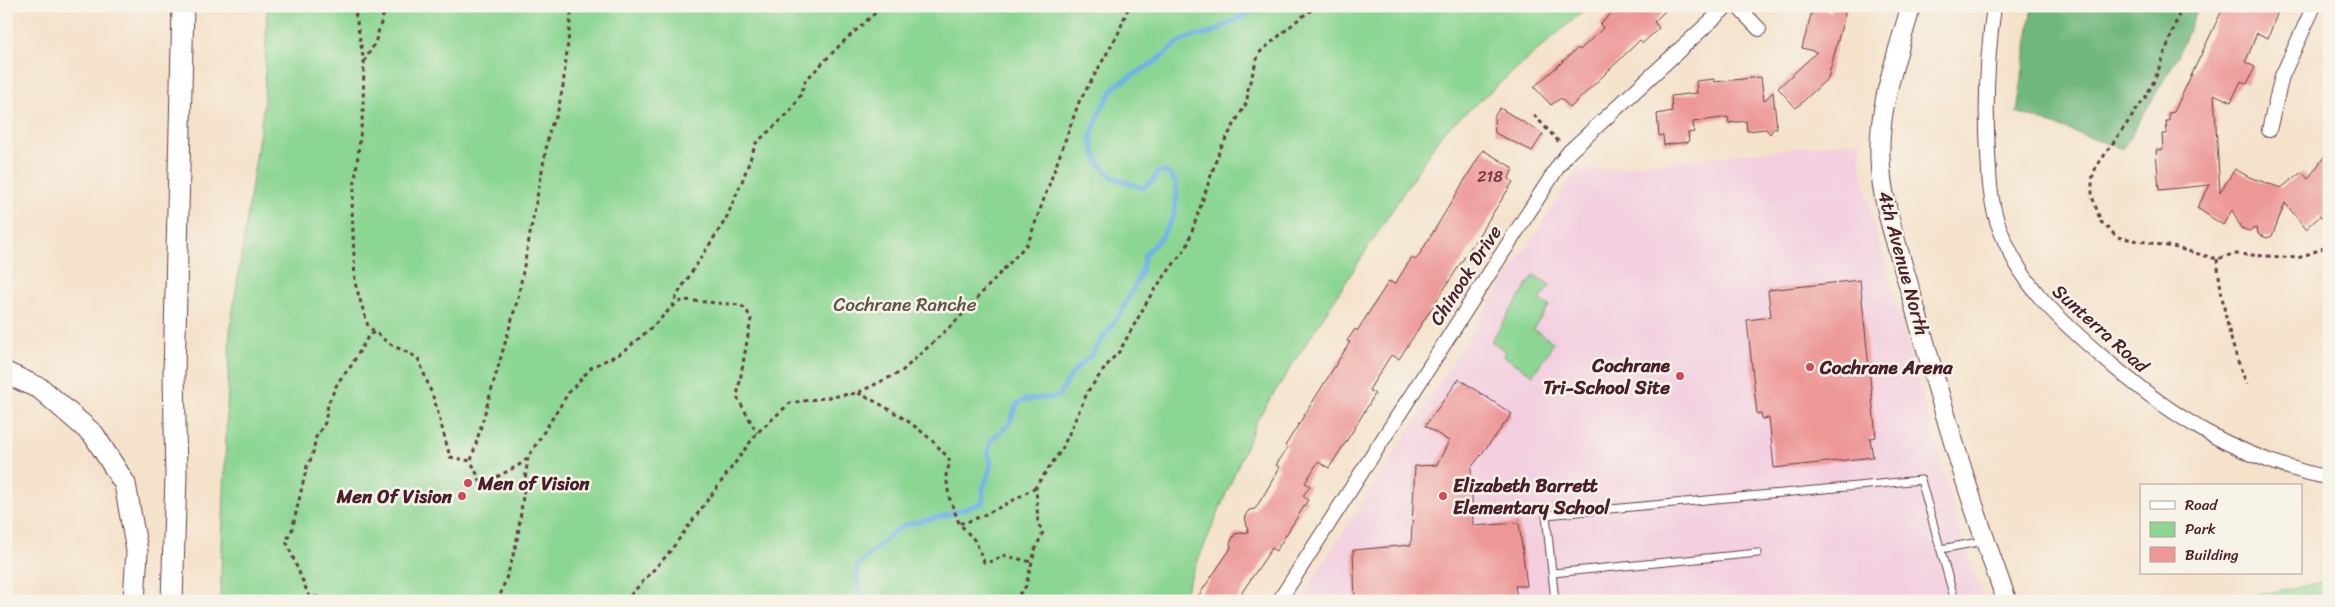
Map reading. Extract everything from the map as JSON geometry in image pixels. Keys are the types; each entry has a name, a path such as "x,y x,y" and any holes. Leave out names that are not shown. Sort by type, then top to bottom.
{"main road":[{"path":"172,601 176,476 174,364 183,6"},
{"path":"6,373 41,390 94,435 125,484 137,551 134,601"}],"street":[{"name":"Chinook Drive","path":"1278,601 1559,165 1569,152 1727,6"},
{"path":"1738,6 1760,28"},
{"name":"4th Avenue North","path":"1911,6 1884,106 1880,142 1882,177 1889,212 1931,365 1984,541 2007,601"},
{"name":"Sunterra Road","path":"1994,6 1987,64 1986,99 1992,199 2009,251 2033,291 2058,318 2140,390 2168,410 2220,440 2248,453 2300,471 2329,478"},
{"path":"2269,130 2282,76 2314,6"}],"lane":[{"path":"1555,601 1546,515 1921,480 1955,601"},
{"path":"1941,549 1984,541"},
{"path":"1552,573 1758,553"}],"path":[{"path":"352,6 356,16 364,62 363,111 352,207 353,247 358,291 364,317 374,332 388,343 418,358 435,402 450,457 471,461"},
{"path":"364,62 375,44 386,6"},
{"path":"572,6 563,86 557,115 550,128 518,298 471,461 482,485 519,465 528,457 569,392 592,367 623,352 672,307 683,300 740,305 746,309 751,319 737,396 757,433"},
{"path":"672,307 677,295 726,219 744,179 756,143 790,112 801,94 806,81 842,43 883,6"},
{"path":"625,601 668,554 757,433 790,403 857,393 901,372 955,322 1028,243 1079,102 1118,34 1129,6"},
{"path":"959,523 968,523 1005,506 1010,500 1018,498 1036,486 1062,449 1088,391 1110,360 1119,352 1152,293 1187,246 1220,148 1247,102 1248,88 1259,53 1317,6"},
{"path":"2182,6 2155,79 2096,167 2092,179 2092,196 2101,222 2117,237 2173,247 2217,259 2233,254 2298,258 2329,246"},
{"path":"1534,115 1560,143"},
{"path":"2217,259 2221,300 2229,336 2247,384"},
{"path":"350,601 309,596 286,541 292,530 316,437 325,423 328,404 338,382 351,366 369,335 374,332"},
{"path":"857,393 880,404 940,448 950,462 946,475 950,497 959,523 976,542 984,562 995,560 1002,555 1032,562"},
{"path":"496,601 501,593 511,564 518,535 528,457"},
{"path":"1014,601 1026,586 1043,532 1038,524 1036,486"}],"shaded area":[{"name":"Cochrane Tri-School Site","path":"1861,141 1861,169 1871,213 1962,540 1985,601 1299,601 1575,172"}],"green space":[{"name":"Cochrane Ranche","path":"267,6 1589,6 1442,133 1258,418 1181,601 220,601 230,331 264,104"},
{"path":"2032,6 2199,6 2178,56 2123,149 2017,112"},
{"path":"1534,275 1550,285 1540,300 1549,306 1533,329 1554,343 1533,375 1504,356 1506,351 1491,341"},
{"path":"2329,581 2329,601 2229,600"}],"building":[{"path":"1619,6 1670,6 1654,22 1659,28 1643,43 1640,40 1570,108 1561,98 1551,105 1534,87 1578,48 1580,50 1603,28 1600,24"},
{"path":"1833,6 1847,6 1828,78 1796,108 1778,88 1817,52 1802,48 1813,7 1831,12"},
{"path":"2224,6 2280,6 2268,38 2257,33 2245,62 2255,67 2247,84 2241,81 2231,102 2214,94 2220,192 2235,169 2249,177 2281,188 2302,172 2308,179 2329,150 2329,229 2320,216 2306,229 2285,203 2272,236 2267,238 2259,235 2256,228 2249,231 2241,228 2232,210 2223,225 2197,208 2210,185 2159,190 2156,150 2163,150 2162,134 2167,134 2166,121 2169,121 2169,113 2174,112"},
{"path":"1761,77 1764,101 1773,92 1777,128 1774,128 1770,134 1766,129 1747,131 1746,121 1729,123 1728,117 1693,122 1694,132 1688,133 1689,142 1664,145 1663,135 1659,136 1657,114 1672,111 1671,96 1697,93 1696,81 1714,79 1714,82"},
{"path":"1500,108 1543,134 1532,151 1495,133 1494,117"},
{"path":"1483,150 1513,168 1509,179 1513,182 1399,359 1391,355 1369,390 1375,394 1329,468 1318,462 1305,483 1310,486 1303,496 1308,500 1276,551 1272,548 1236,601 1195,601 1231,548 1230,543 1235,534 1248,532 1245,516 1249,510 1255,509 1265,493 1280,467 1276,465 1288,447 1285,446 1350,342 1347,341 1355,329 1357,331 1389,281 1395,284 1412,257 1415,260 1418,257"},
{"name":"Cochrane Arena","path":"1860,280 1876,437 1870,438 1873,457 1774,468 1769,418 1762,419 1761,413 1757,414 1747,320 1771,317 1768,290"},
{"name":"Elizabeth Barrett Elementary School","path":"1459,379 1512,414 1471,468 1473,526 1519,523 1527,586 1515,586 1518,601 1355,601 1353,550 1411,545 1415,466 1437,465 1449,441 1425,426"}],"waterway":[{"path":"873,601 859,587 857,567 893,532 905,525 944,516 983,503 983,488 989,474 990,458 988,454 991,440 1009,425 1017,404 1025,400 1058,397 1075,370 1091,355 1122,311 1141,273 1145,254 1161,238 1174,216 1177,194 1175,181 1167,172 1158,172 1153,181 1142,188 1112,177 1098,162 1091,140 1092,133 1100,111 1115,86 1155,62 1178,43 1194,36 1211,33 1262,6"}],"place":[{"name":"Cochrane Arena","path":"1810,367"},
{"name":"Cochrane Tri-School Site","path":"1680,376"},
{"name":"Men of Vision","path":"468,483"},
{"name":"Men Of Vision","path":"462,496"},
{"name":"Elizabeth Barrett Elementary School","path":"1443,496"}]}
